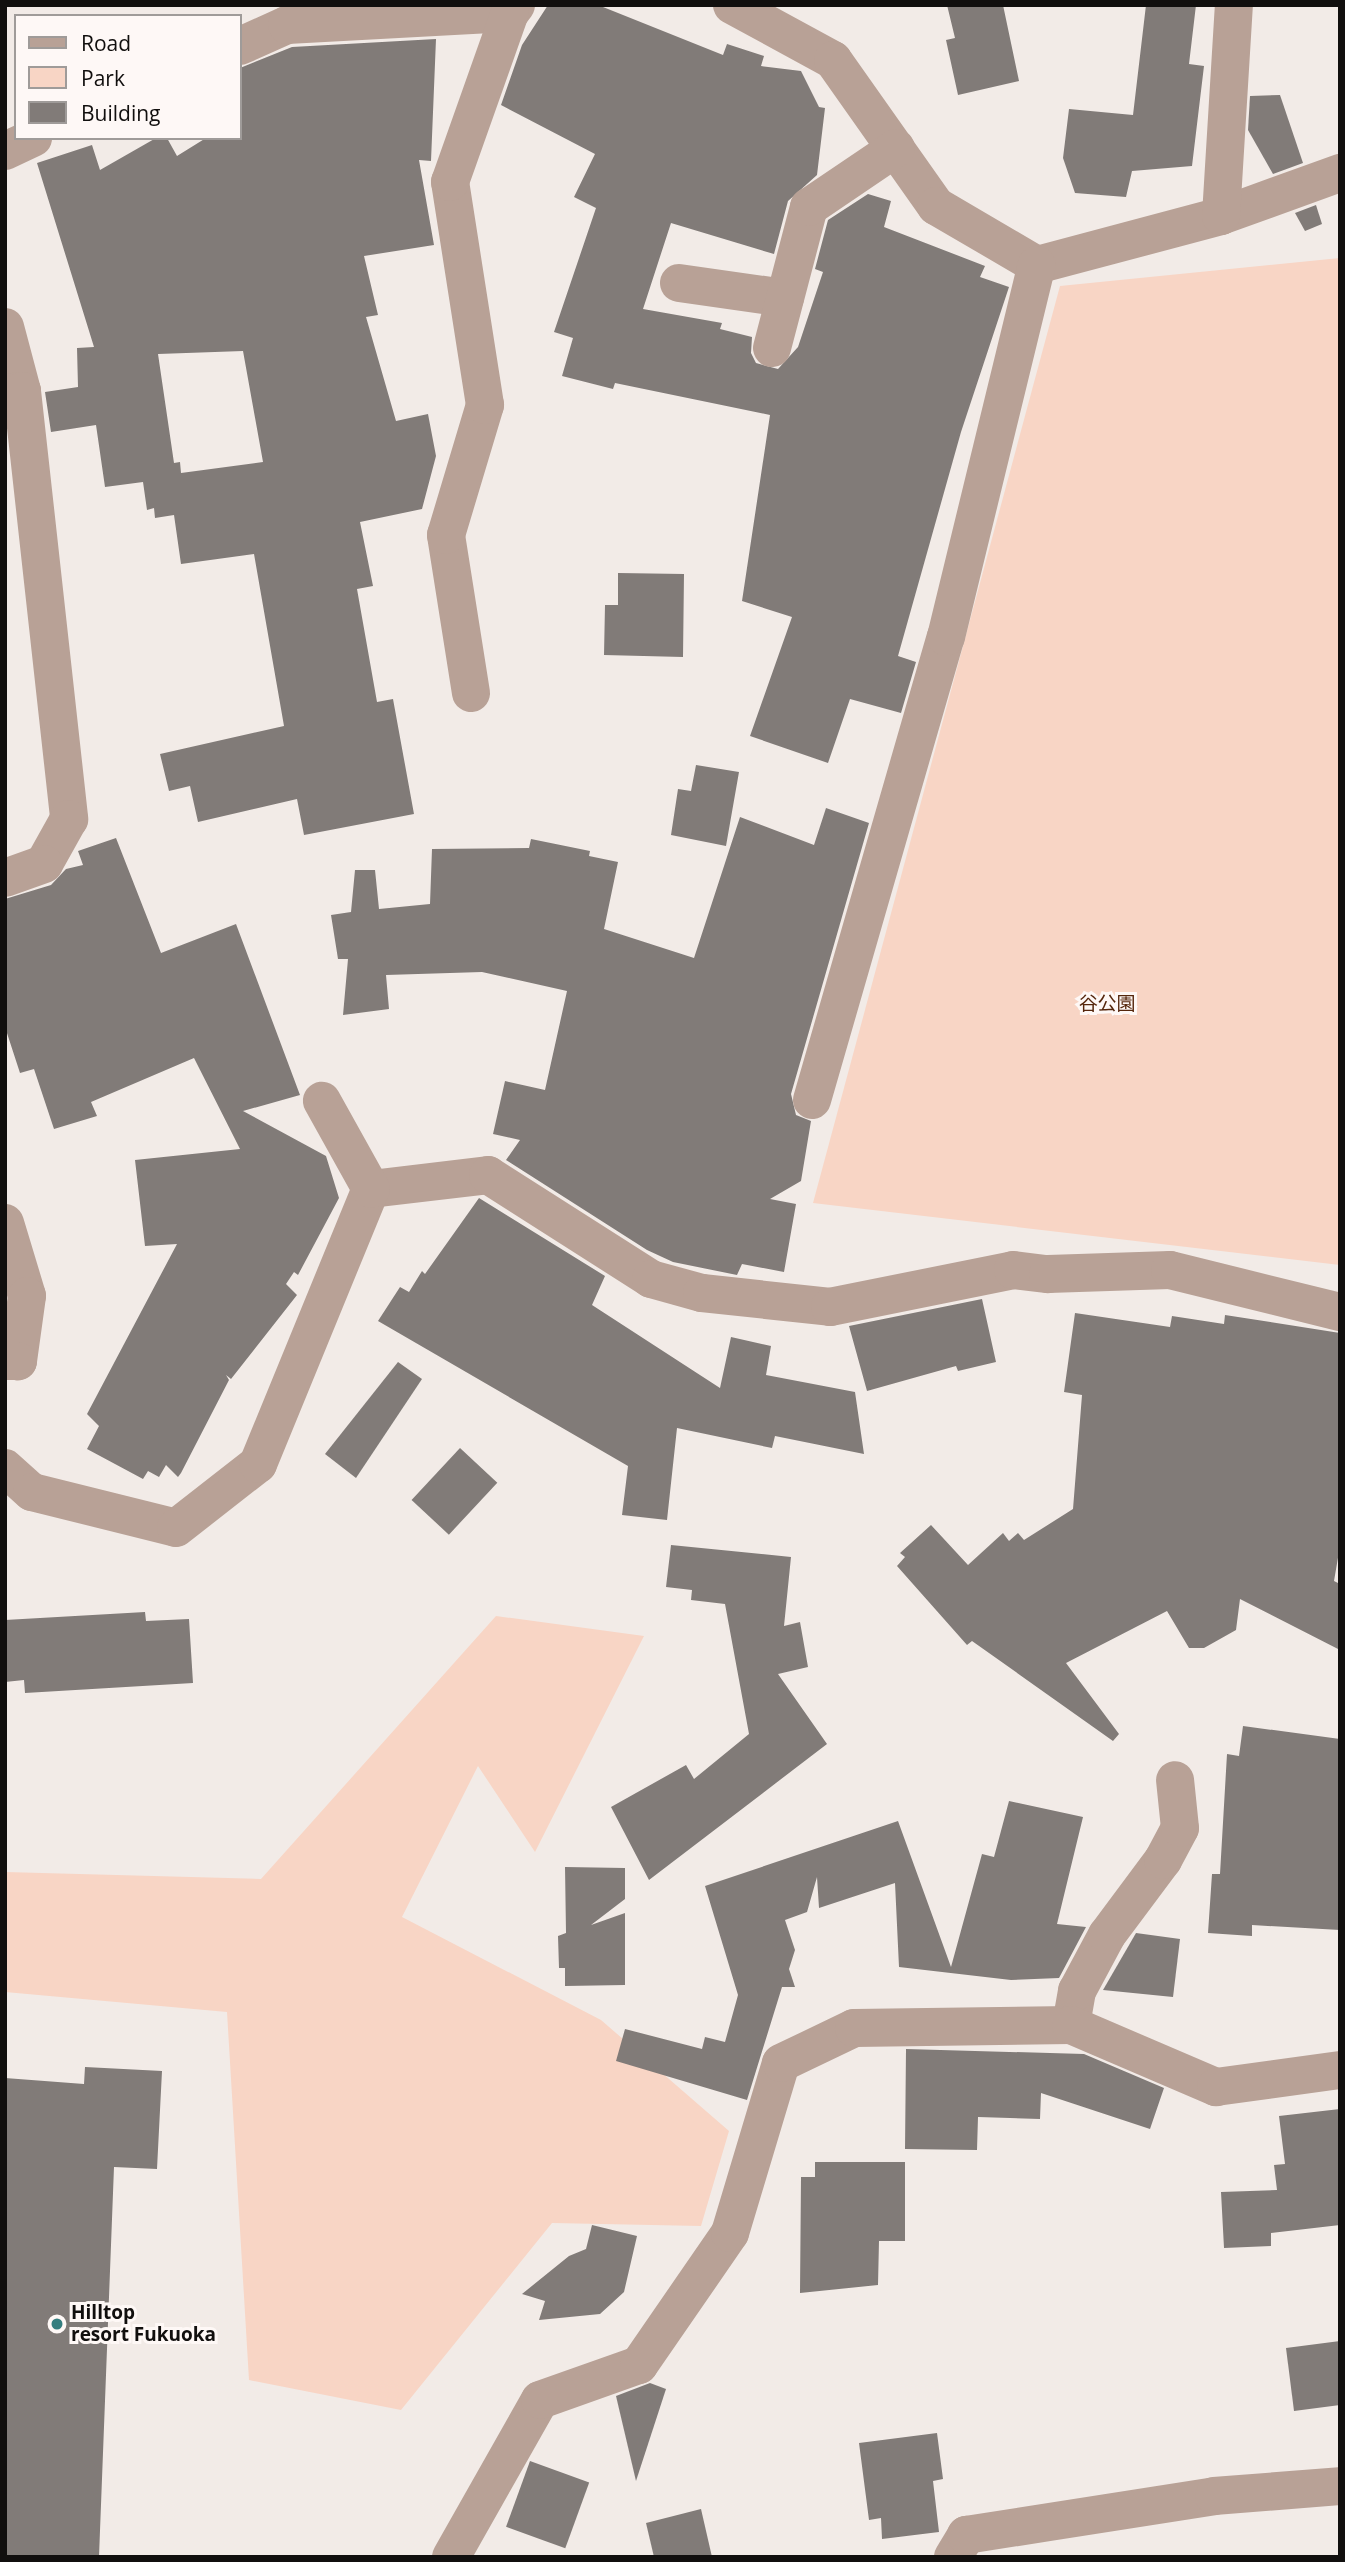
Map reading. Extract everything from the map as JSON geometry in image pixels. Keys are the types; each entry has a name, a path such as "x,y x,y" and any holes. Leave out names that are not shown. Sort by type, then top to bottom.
{"street":[{"path":"732,5 834,60 936,206 1037,265 1221,216 1340,173"},
{"path":"1221,216 1234,5"},
{"path":"242,45 287,25 513,9 450,182 485,405 446,535 471,693"},
{"path":"5,151 29,140"},
{"path":"772,348 809,207 896,148"},
{"path":"812,1100 946,637 1037,265"},
{"path":"679,283 785,298"},
{"path":"5,327 69,818 44,864 5,878"},
{"path":"323,1101 370,1189"},
{"path":"370,1189 488,1175 652,1279 702,1293 830,1307 1013,1270 1048,1274 1170,1270 1340,1312"},
{"path":"5,1468 32,1492 176,1528 258,1464 370,1189"},
{"path":"5,1223 27,1296 19,1362 5,1361"},
{"path":"1071,2025 1077,1991 1108,1935 1163,1860 1180,1828 1175,1780"},
{"path":"451,2557 540,2400 639,2365 730,2233 781,2063 854,2028 1071,2025 1216,2087 1340,2070"},
{"path":"953,2557 966,2535 1214,2496 1340,2486"}],"green space":[{"name":"谷公園","path":"1340,258 1340,1265 813,1203 1060,286"},
{"path":"496,1616 644,1636 535,1852 478,1766 402,1917 601,2020 729,2131 701,2226 552,2223 401,2410 249,2380 227,2012 5,1992 5,1872 261,1879"}],"building":[{"path":"548,5 598,5 723,55 727,44 764,56 761,66 801,71 819,107 825,108 817,175 788,201 774,254 671,223 643,309 722,323 720,329 752,337 751,353 756,363 778,369 798,347 823,272 815,269 828,220 868,194 891,201 884,227 985,266 980,277 1009,287 961,432 898,656 916,662 901,713 850,699 828,763 750,736 792,617 742,601 770,415 615,383 613,389 562,376 573,338 554,332 596,208 574,197 595,154 501,105 522,45"},
{"path":"947,5 1003,5 1019,81 958,95 946,40 955,38"},
{"path":"1146,5 1196,5 1189,64 1204,66 1192,166 1132,171 1126,197 1075,193 1063,158 1069,109 1133,115"},
{"path":"436,39 431,161 419,160 434,245 364,256 378,315 366,317 396,421 428,414 436,456 422,509 360,522 373,586 357,589 377,702 393,699 414,814 304,835 297,799 198,822 190,786 169,791 160,754 284,726 254,554 181,564 174,515 155,518 154,508 147,510 143,482 105,487 96,425 51,432 45,392 78,387 77,348 94,347 37,163 92,145 100,170 152,140 168,140 177,156 203,140 242,140 242,67 292,47","holes":["243,351 263,462 181,473 180,462 174,463 158,354"]},
{"path":"1280,95 1303,163 1273,174 1248,130 1250,96"},
{"path":"1316,205 1322,224 1305,231 1295,213"},
{"path":"618,573 684,574 683,657 604,655 605,605 618,605"},
{"path":"696,765 739,772 726,846 671,835 678,789 691,791"},
{"path":"826,808 869,823 791,1094 796,1115 811,1121 801,1181 770,1199 796,1204 784,1272 742,1264 737,1275 673,1262 647,1250 506,1160 520,1140 493,1134 505,1081 545,1090 567,991 482,972 386,975 389,1009 343,1015 348,959 338,959 331,915 351,912 355,870 375,870 379,909 430,904 432,849 529,848 531,839 590,851 589,856 618,862 604,929 694,958 740,817 814,845"},
{"path":"116,838 161,953 236,924 300,1095 243,1111 326,1156 339,1198 298,1275 294,1272 286,1284 297,1295 231,1379 226,1375 229,1380 178,1477 166,1465 159,1477 148,1471 143,1479 87,1449 99,1426 87,1414 177,1244 145,1246 135,1160 240,1149 194,1058 91,1102 97,1116 54,1129 34,1069 20,1073 5,1027 5,899 51,885 66,869 83,865 78,851"},
{"path":"479,1198 605,1276 592,1305 720,1388 731,1337 771,1346 766,1375 855,1392 864,1454 775,1436 772,1448 677,1428 667,1520 622,1515 628,1466 378,1321 400,1287 409,1292 422,1271 425,1274"},
{"path":"982,1299 996,1362 958,1371 956,1366 867,1391 849,1326"},
{"path":"1075,1313 1170,1327 1172,1316 1224,1324 1225,1315 1340,1333 1340,1546 1334,1581 1340,1584 1340,1650 1240,1599 1236,1630 1204,1648 1189,1648 1167,1611 1066,1663 1119,1734 1113,1741 972,1641 967,1645 897,1566 905,1557 900,1553 931,1525 968,1565 1003,1533 1009,1541 1018,1533 1024,1540 1073,1509 1082,1395 1064,1392"},
{"path":"398,1362 422,1379 356,1478 325,1454"},
{"path":"460,1448 497,1483 449,1535 412,1500"},
{"path":"671,1545 791,1557 784,1626 800,1622 808,1667 778,1674 827,1744 649,1880 611,1807 686,1765 694,1779 749,1734 725,1604 691,1600 692,1590 666,1587"},
{"path":"145,1612 146,1621 189,1619 193,1683 25,1693 24,1680 5,1682 5,1620"},
{"path":"1243,1726 1340,1739 1340,1930 1252,1925 1252,1936 1208,1933 1212,1874 1220,1874 1227,1754 1239,1756"},
{"path":"1009,1801 1083,1817 1057,1924 1086,1927 1059,1978 1011,1980 899,1967 895,1883 819,1908 817,1877 807,1912 785,1920 795,1950 789,1969 795,1987 782,1987 747,2100 616,2061 625,2029 702,2049 705,2037 725,2042 738,1995 705,1886 898,1821 951,1967 982,1854 994,1857"},
{"path":"565,1867 625,1868 625,1899 591,1925 625,1913 625,1985 565,1986 565,1968 559,1968 558,1936 566,1933"},
{"path":"1136,1933 1180,1939 1173,1997 1103,1990"},
{"path":"906,2049 1084,2054 1164,2088 1150,2129 1041,2093 1040,2119 978,2117 977,2150 905,2149"},
{"name":"Hilltop resort Fukuoka","path":"85,2067 162,2071 157,2169 114,2167 99,2557 5,2557 5,2078 84,2084"},
{"path":"1340,2109 1340,2225 1271,2233 1271,2246 1224,2248 1221,2192 1277,2190 1274,2165 1285,2164 1279,2116"},
{"path":"815,2162 905,2162 905,2241 879,2241 878,2285 800,2293 801,2177 815,2177"},
{"path":"592,2225 637,2236 624,2292 600,2314 539,2320 545,2301 522,2294 569,2256 586,2249"},
{"path":"1340,2341 1340,2405 1294,2411 1286,2348"},
{"path":"650,2383 666,2389 636,2481 616,2396"},
{"path":"937,2433 943,2479 933,2481 939,2532 882,2539 881,2518 869,2520 859,2443"},
{"path":"530,2461 589,2483 565,2548 506,2527"},
{"path":"701,2509 712,2557 654,2557 646,2523"}],"place":[{"name":"Hilltop resort Fukuoka","path":"57,2324"}]}
